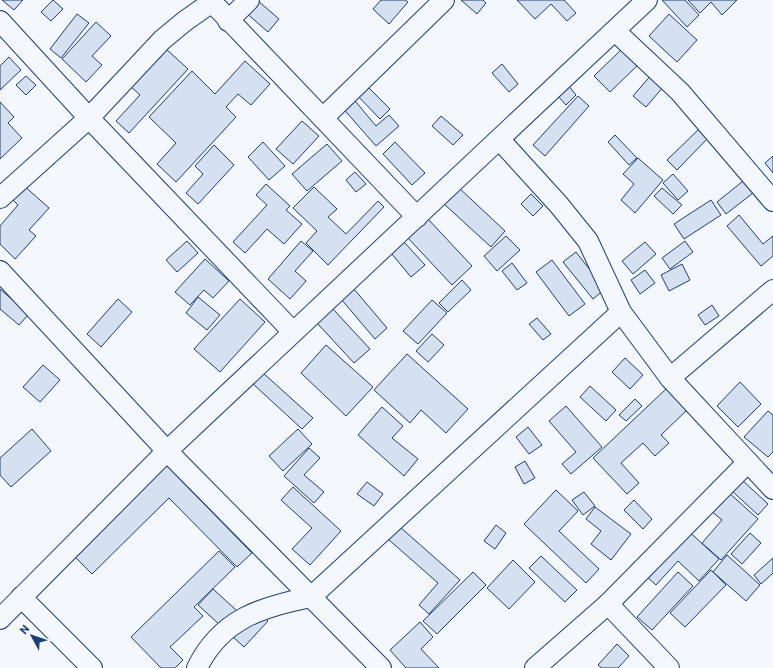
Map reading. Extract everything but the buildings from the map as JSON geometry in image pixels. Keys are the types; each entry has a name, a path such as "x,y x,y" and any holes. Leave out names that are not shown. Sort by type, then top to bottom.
{"street":[{"path":"228,20 249,0"},
{"path":"323,118 444,0"},
{"path":"0,619 167,451 648,0"},
{"path":"0,198 89,118 162,40 211,1 417,217"},
{"path":"0,21 89,118 293,332"},
{"path":"615,31 680,92 773,201"},
{"path":"500,140 559,205 588,241 621,312 670,378 773,489"},
{"path":"0,271 167,451 381,668"},
{"path":"670,378 773,290"},
{"path":"197,668 204,654 228,626 242,618 278,603 311,597 621,312"},
{"path":"535,668 608,604 748,462"},
{"path":"21,597 92,668"},
{"path":"608,604 669,668"}]}
